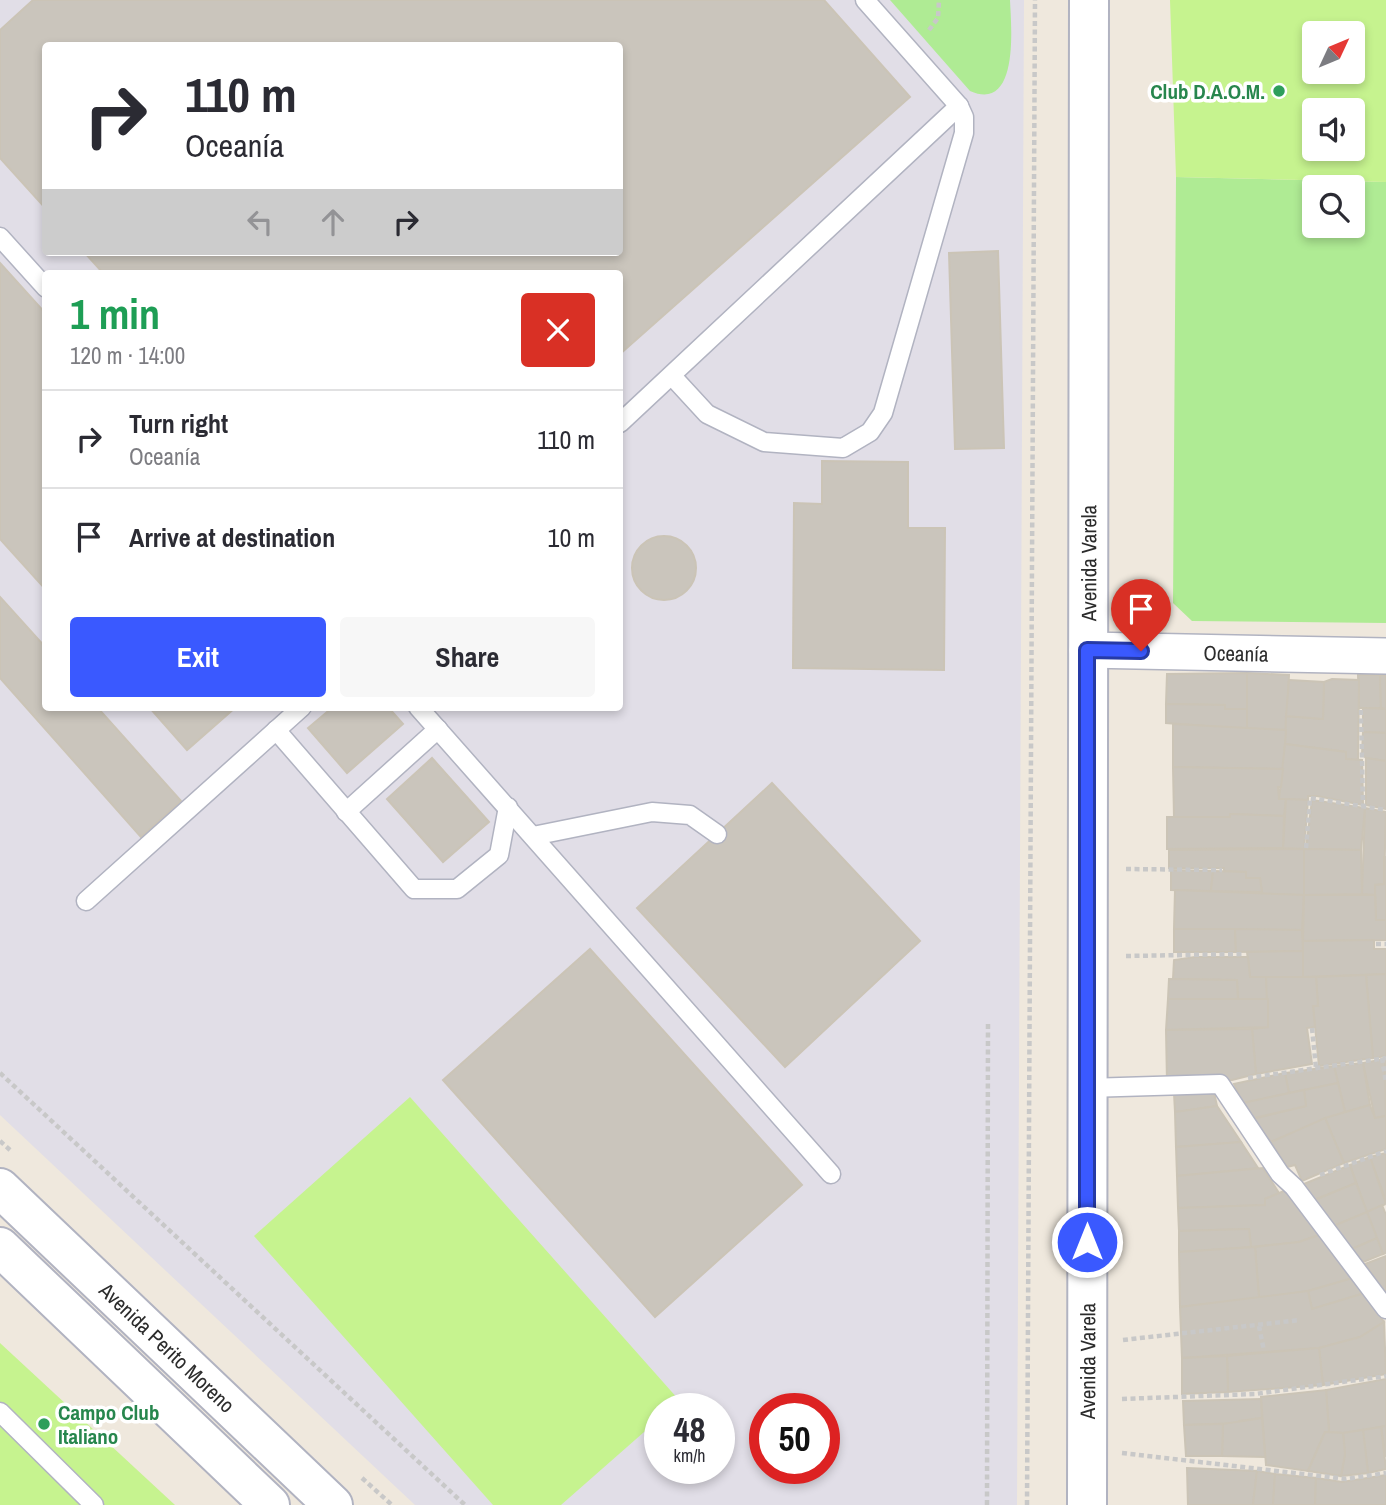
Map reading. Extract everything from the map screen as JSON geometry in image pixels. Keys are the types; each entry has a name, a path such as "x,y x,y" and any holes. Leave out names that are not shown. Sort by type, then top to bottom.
{"main road":[{"name":"Avenida Varela","path":"1087,1505 1088,0"},
{"name":"Avenida Perito Moreno","path":"0,1188 333,1505"},
{"name":"Avenida Perito Moreno","path":"0,1247 270,1505"}],"street":[{"name":"Oceanía","path":"1087,650 1386,656"}],"lane":[{"path":"672,376 707,414 764,442 843,448 870,432 883,412 964,133 964,117 959,106 865,0"},
{"path":"623,420 959,106"},
{"path":"0,237 42,284"},
{"path":"86,901 297,711"},
{"path":"422,711 831,1174"},
{"path":"346,812 438,729"},
{"path":"276,730 414,889 457,889 499,855 508,807"},
{"path":"533,836 652,812 690,816 717,834"},
{"path":"1087,1088 1220,1084 1280,1174 1294,1187 1386,1309"},
{"path":"0,1412 94,1505"}],"path":[{"path":"1027,1505 1035,0"},
{"path":"1361,710 1363,806"},
{"path":"1306,848 1310,798 1386,810"},
{"path":"1087,869 1222,870"},
{"path":"1376,944 1386,944"},
{"path":"1087,956 1244,954"},
{"path":"987,1505 988,1021"},
{"path":"1312,1028 1315,1068"},
{"path":"1220,1084 1384,1058 1386,1083"},
{"path":"0,1073 465,1505"},
{"path":"1294,1187 1345,1164 1386,1151"},
{"path":"1087,1344 1300,1320"},
{"path":"1259,1326 1264,1351"},
{"path":"1087,1401 1255,1394 1386,1376"},
{"path":"1087,1449 1346,1479 1386,1473"}],"shaded area":[{"path":"0,0 1024,0 1017,1505 415,1505 0,1115"}],"green space":[{"path":"890,0 1010,0 1009,63 1005,78 997,89 986,94 970,91"},
{"name":"Club D.A.O.M.","path":"1170,0 1386,0 1386,182 1365,182 1365,175 1302,175 1302,180 1176,177"},
{"path":"1176,177 1302,180 1302,238 1365,238 1365,182 1386,182 1386,623 1192,621 1173,603"},
{"path":"410,1097 673,1393 644,1393 644,1432 561,1505 493,1505 254,1236"},
{"name":"Campo Club Italiano","path":"0,1343 175,1505 0,1505"}],"building":[{"path":"33,0 824,0 910,97 623,351 623,270 100,270 88,256 623,256 623,42 42,42 42,205 0,158 0,30"},
{"path":"998,251 1004,448 955,449 949,253"},
{"path":"0,263 42,310 42,586 0,539"},
{"path":"822,461 908,462 908,528 945,528 944,670 793,668 794,503 822,504"},
{"path":"664,536 682,542 690,550 696,568 690,586 682,594 664,600 646,594 638,586 632,568 638,550 646,542"},
{"path":"0,597 42,644 42,711 101,711 181,801 141,837 0,678"},
{"path":"1247,673 1289,675 1286,730 1247,729"},
{"path":"1247,673 1247,709 1225,709 1225,705 1166,704 1167,674"},
{"path":"1358,675 1380,675 1381,708 1359,708"},
{"path":"1380,675 1386,675 1386,709 1381,708"},
{"path":"1332,679 1359,680 1358,760 1346,759 1346,752 1285,744 1286,716 1323,719 1324,682"},
{"path":"1289,680 1324,682 1323,719 1286,716"},
{"path":"1166,704 1225,705 1225,709 1247,709 1247,729 1166,723"},
{"path":"1363,708 1386,709 1386,733 1363,732"},
{"path":"153,711 231,711 187,750"},
{"path":"328,711 392,711 403,724 347,773 308,728"},
{"path":"1173,724 1286,730 1283,769 1173,767"},
{"path":"1363,732 1386,733 1386,761 1366,758 1362,754"},
{"path":"1285,744 1346,752 1346,759 1362,760 1363,805 1317,796 1308,796 1308,800 1279,799"},
{"path":"432,758 489,822 443,862 387,799"},
{"path":"1366,758 1386,761 1386,809 1366,805"},
{"path":"1173,767 1283,769 1281,787 1278,787 1279,799 1286,799 1284,816 1230,814 1230,817 1174,817"},
{"path":"772,783 920,941 785,1067 637,908"},
{"path":"1286,799 1308,800 1304,849 1283,848"},
{"path":"1312,800 1365,808 1361,850 1306,849"},
{"path":"1365,808 1386,812 1384,884 1375,885 1375,895 1362,894"},
{"path":"1230,814 1284,816 1283,848 1167,849 1167,817 1230,817"},
{"path":"1304,849 1304,895 1262,894 1260,878 1246,878 1246,872 1224,871 1224,868 1169,868 1169,850"},
{"path":"1304,849 1361,850 1362,894 1304,895"},
{"path":"1384,857 1386,920 1376,920 1375,885 1384,884"},
{"path":"1171,870 1213,871 1211,891 1171,890"},
{"path":"1213,871 1246,872 1246,878 1260,878 1262,892 1211,891"},
{"path":"1175,890 1304,895 1302,930 1174,929"},
{"path":"1304,895 1375,895 1376,920 1386,920 1386,940 1303,941"},
{"path":"1174,929 1235,929 1236,952 1174,952"},
{"path":"1235,929 1302,930 1303,951 1236,952"},
{"path":"1374,940 1374,949 1386,949 1386,974 1303,977 1303,941"},
{"path":"590,949 802,1185 655,1317 443,1080"},
{"path":"1303,951 1303,977 1250,977 1247,952"},
{"path":"1195,957 1248,957 1250,977 1266,977 1268,999 1238,1001 1237,980 1173,979 1174,960"},
{"path":"1386,974 1386,1056 1373,1058 1366,975"},
{"path":"1366,975 1373,1058 1319,1066 1313,1006 1318,1006 1316,977"},
{"path":"1266,977 1316,977 1318,1006 1313,1006 1315,1027 1307,1028 1312,1064 1256,1074 1252,1029 1268,1027"},
{"path":"1169,979 1237,980 1238,1001 1168,999"},
{"path":"1168,999 1268,999 1268,1027 1166,1030"},
{"path":"1252,1029 1256,1074 1232,1080 1167,1082 1166,1030"},
{"path":"1385,1059 1386,1116 1375,1118 1363,1063"},
{"path":"1363,1063 1370,1105 1345,1112 1334,1066"},
{"path":"1334,1066 1338,1083 1289,1093 1285,1073"},
{"path":"1285,1073 1289,1093 1243,1103 1234,1084"},
{"path":"1338,1083 1345,1112 1271,1142 1253,1119 1306,1106 1304,1090"},
{"path":"1213,1088 1217,1106 1175,1112 1174,1093"},
{"path":"1304,1090 1306,1106 1250,1119 1243,1103"},
{"path":"1370,1105 1375,1118 1386,1116 1386,1149 1344,1163 1325,1118"},
{"path":"1217,1106 1241,1142 1176,1147 1175,1112"},
{"path":"1325,1118 1344,1163 1302,1181 1295,1165 1287,1167 1271,1142"},
{"path":"1241,1142 1258,1168 1177,1176 1176,1147"},
{"path":"1386,1153 1386,1201 1370,1157"},
{"path":"1370,1157 1386,1204 1367,1212 1350,1165"},
{"path":"1350,1165 1356,1183 1309,1202 1299,1186"},
{"path":"1263,1168 1279,1193 1265,1199 1265,1205 1178,1208 1177,1176"},
{"path":"1356,1183 1367,1212 1331,1227 1310,1202"},
{"path":"1291,1188 1319,1235 1299,1242 1251,1247 1249,1229 1179,1231 1178,1208 1265,1205 1265,1199"},
{"path":"1382,1205 1386,1215 1386,1253 1383,1254 1367,1212"},
{"path":"1367,1212 1377,1238 1352,1249 1331,1227"},
{"path":"1249,1229 1251,1247 1179,1252 1179,1231"},
{"path":"1319,1235 1354,1278 1308,1291 1259,1298 1255,1247 1299,1242"},
{"path":"1377,1238 1383,1254 1363,1262 1352,1249"},
{"path":"1255,1247 1259,1298 1180,1307 1179,1252"},
{"path":"1386,1256 1386,1294 1365,1264"},
{"path":"1356,1277 1365,1293 1312,1309 1308,1291"},
{"path":"1308,1291 1312,1309 1365,1293 1384,1322 1360,1337 1319,1348 1182,1358 1180,1307"},
{"path":"1384,1322 1386,1374 1323,1385 1319,1348 1360,1337"},
{"path":"1319,1348 1323,1385 1228,1392 1227,1356"},
{"path":"1227,1356 1228,1392 1182,1394 1182,1358"},
{"path":"1386,1379 1386,1426 1343,1433 1329,1432 1326,1390"},
{"path":"1326,1390 1329,1432 1325,1432 1308,1471 1266,1465 1261,1397"},
{"path":"1261,1399 1262,1418 1239,1423 1184,1425 1183,1401"},
{"path":"1262,1418 1265,1457 1222,1456 1223,1424"},
{"path":"1223,1424 1222,1456 1186,1456 1184,1425"},
{"path":"1386,1426 1386,1457 1381,1427"},
{"path":"1381,1427 1386,1469 1368,1473 1363,1430"},
{"path":"1363,1430 1368,1473 1341,1476 1345,1454 1343,1433"},
{"path":"1325,1432 1343,1433 1345,1454 1341,1476 1308,1471"},
{"path":"1187,1468 1257,1471 1253,1505 1188,1505"},
{"path":"1257,1471 1275,1474 1273,1505 1253,1505"},
{"path":"1275,1474 1316,1478 1315,1505 1273,1505"},
{"path":"1386,1475 1386,1505 1315,1505 1316,1478 1342,1482"}],"place":[{"name":"Club D.A.O.M.","path":"1279,91"},
{"name":"Campo Club Italiano","path":"44,1424"}],"route":[{"path":"1087,1242 1087,650 1141,651"}]}
